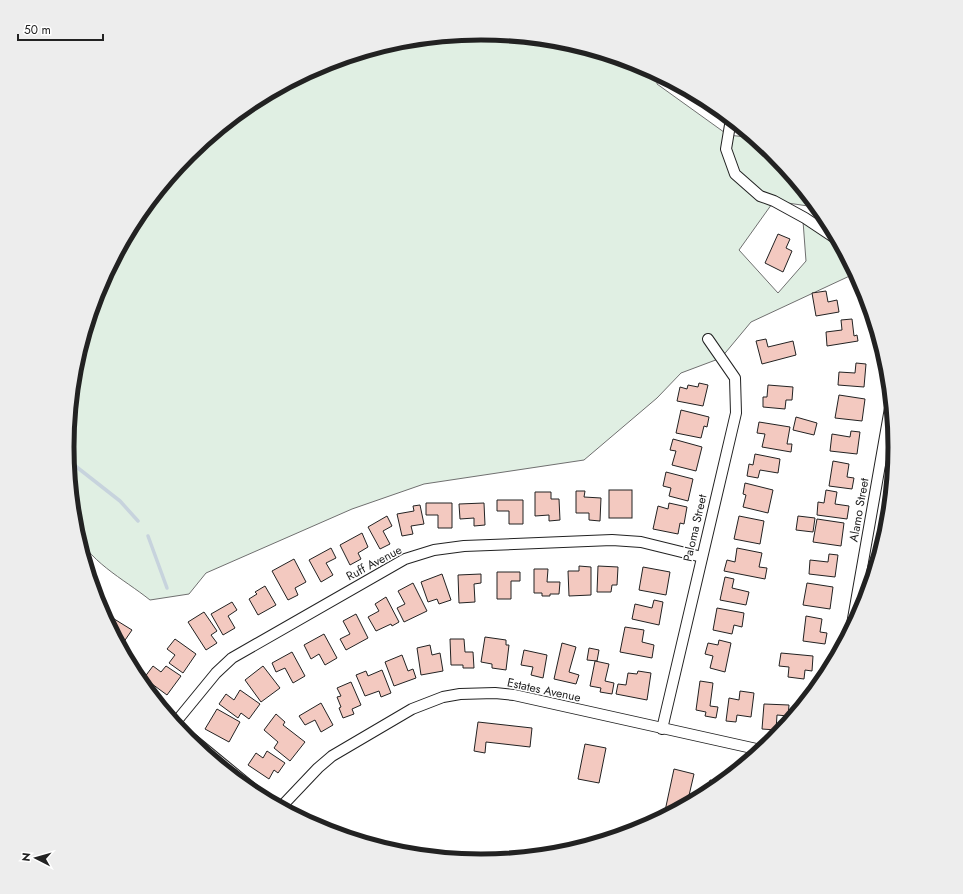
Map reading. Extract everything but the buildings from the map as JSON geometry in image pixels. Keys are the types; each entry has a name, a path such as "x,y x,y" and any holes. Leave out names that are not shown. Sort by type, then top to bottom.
{"street":[{"path":"730,125 726,150 735,174 760,196 774,201 805,218 827,233"},
{"name":"Paloma Street","path":"662,729 736,413 736,378 708,339"},
{"name":"Alamo Street","path":"854,611 888,420"},
{"name":"Ruff Avenue","path":"179,718 216,673 232,658 405,559 434,550 464,546 612,540 641,542 702,557"},
{"name":"Estates Avenue","path":"285,803 318,768 332,756 412,709 443,697 477,693 514,695 755,749"}],"green space":[{"path":"482,40 535,43 561,48 587,54 637,71 657,80 657,84 728,135 745,137 769,159 809,206 774,201 739,250 778,293 806,261 803,221 829,236 851,275 751,322 721,358 681,373 657,398 584,460 424,484 352,509 206,573 189,594 150,600 96,559 88,551 78,500 75,474 75,420 82,368 88,342 105,291 116,267 129,243 159,199 194,159 213,141 255,109 301,82 326,71 376,54 402,48 428,43"}],"waterway":[{"path":"75,465 120,501 138,521"},
{"path":"148,536 167,588"}]}
